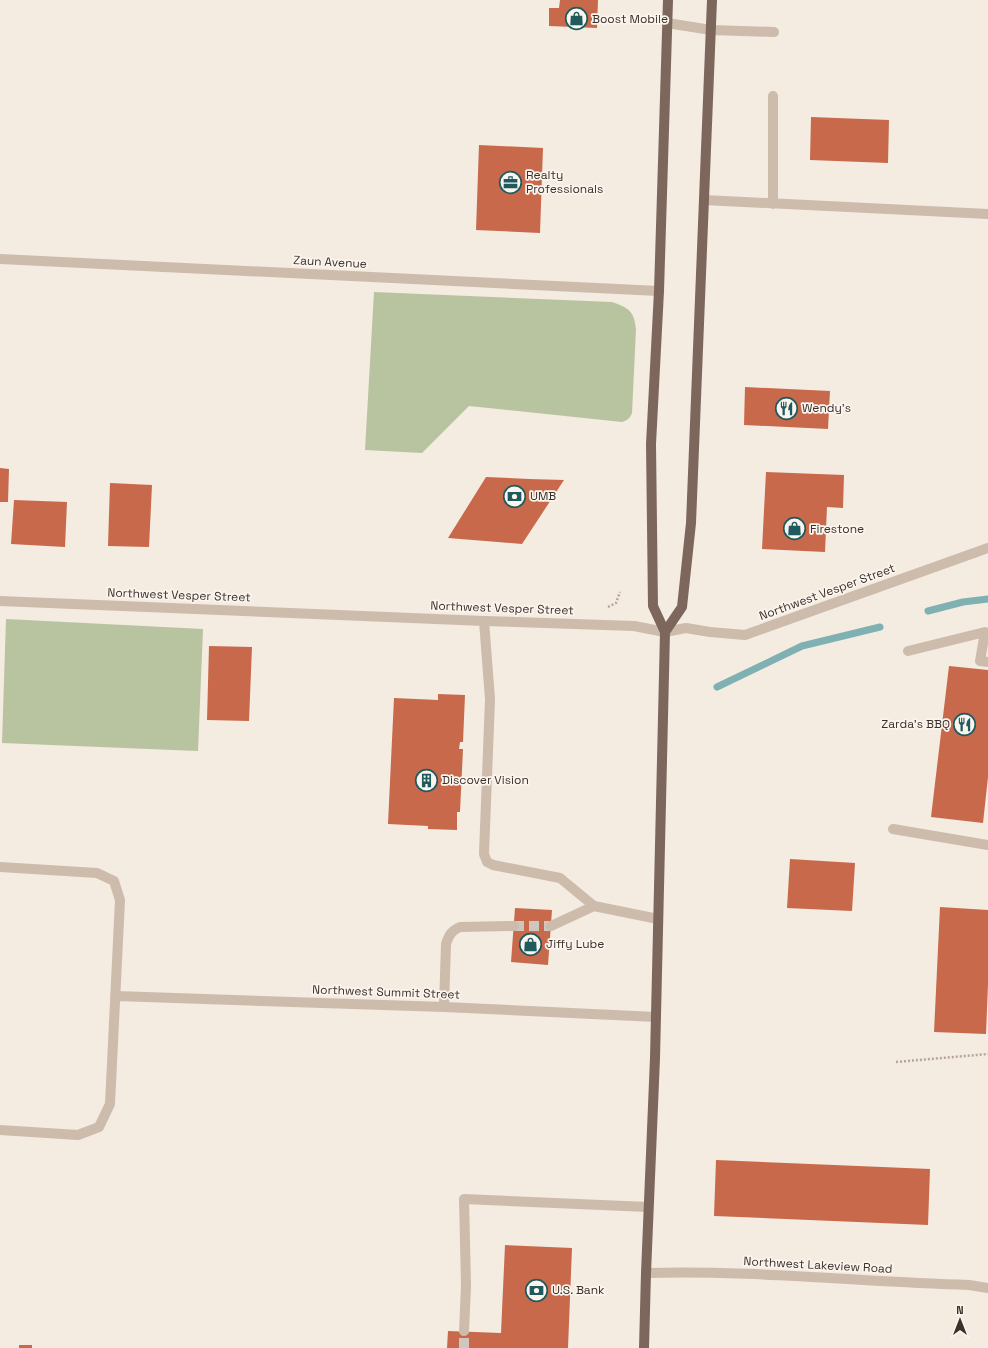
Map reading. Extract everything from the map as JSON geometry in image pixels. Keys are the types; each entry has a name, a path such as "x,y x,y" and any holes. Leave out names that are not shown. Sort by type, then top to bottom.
{"main road":[{"path":"644,1348 656,1017 665,632 653,606 651,444 659,291 668,0"},
{"path":"665,632 682,607 690,523 712,0"}],"street":[{"path":"667,23 711,30 774,32"},
{"path":"773,96 773,204"},
{"path":"704,200 988,214"},
{"name":"Zaun Avenue","path":"0,259 659,291"},
{"name":"Northwest Vesper Street","path":"0,601 634,626 665,632 686,628 745,635 988,548"},
{"path":"484,621 490,699 484,854 487,862 493,865 560,878 594,906 658,919"},
{"path":"908,651 985,632 980,661 988,662"},
{"path":"893,829 988,845"},
{"path":"0,867 97,873 114,881 120,900 110,1104 99,1127 78,1135 0,1130"},
{"path":"551,926 594,906"},
{"path":"444,1007 446,944 452,931 460,927 514,926"},
{"name":"Northwest Summit Street","path":"116,996 444,1007 656,1017"},
{"path":"464,1331 466,1286 464,1199 648,1207"},
{"name":"Northwest Lakeview Road","path":"646,1273 677,1272 756,1275 969,1285 988,1288"}],"path":[{"path":"608,607 616,603 620,592"},
{"path":"896,1062 988,1054"}],"green space":[{"path":"374,292 612,302 622,306 632,314 636,329 632,413 630,418 622,422 469,406 422,453 365,450"},
{"path":"6,619 203,629 198,751 2,743"}],"building":[{"path":"560,0 598,0 597,28 549,26 549,8 559,8"},
{"path":"811,117 889,120 888,163 810,160"},
{"path":"479,145 543,148 540,233 476,230"},
{"name":"Wendy's","path":"745,387 830,391 828,429 744,425"},
{"path":"0,468 9,469 8,502 0,502"},
{"name":"Firestone","path":"766,472 844,475 843,508 827,507 825,552 762,549"},
{"name":"UMB","path":"486,477 564,480 522,544 448,538"},
{"path":"110,483 152,485 149,547 108,546"},
{"path":"14,500 67,502 65,547 11,544"},
{"path":"209,646 252,647 249,721 207,720"},
{"name":"Zarda's BBQ","path":"949,666 988,670 988,777 983,823 931,817"},
{"name":"Discover Vision","path":"438,694 465,695 463,742 460,742 459,749 463,749 460,812 457,812 457,830 428,829 428,826 388,824 394,698 438,700"},
{"path":"790,859 855,863 852,911 787,908"},
{"path":"940,907 988,910 986,1034 934,1032"},
{"name":"Jiffy Lube","path":"515,908 552,910 548,965 511,962"},
{"path":"716,1160 930,1169 928,1225 714,1216"},
{"name":"U.S. Bank","path":"505,1245 572,1248 568,1348 447,1348 448,1331 501,1333"},
{"path":"19,1345 32,1345 32,1348 19,1348"}],"waterway":[{"path":"928,611 963,602 988,599"},
{"path":"717,687 802,646 880,627"}],"tunnel":[{"path":"514,926 551,926"},
{"path":"464,1331 464,1348"}],"place":[{"name":"Boost Mobile","path":"576,19"},
{"name":"Realty Professionals","path":"511,182"},
{"name":"Wendy's","path":"787,408"},
{"name":"UMB","path":"514,496"},
{"name":"Firestone","path":"795,529"},
{"name":"Zarda's BBQ","path":"965,724"},
{"name":"Discover Vision","path":"426,780"},
{"name":"Jiffy Lube","path":"531,944"},
{"name":"U.S. Bank","path":"537,1290"}]}
